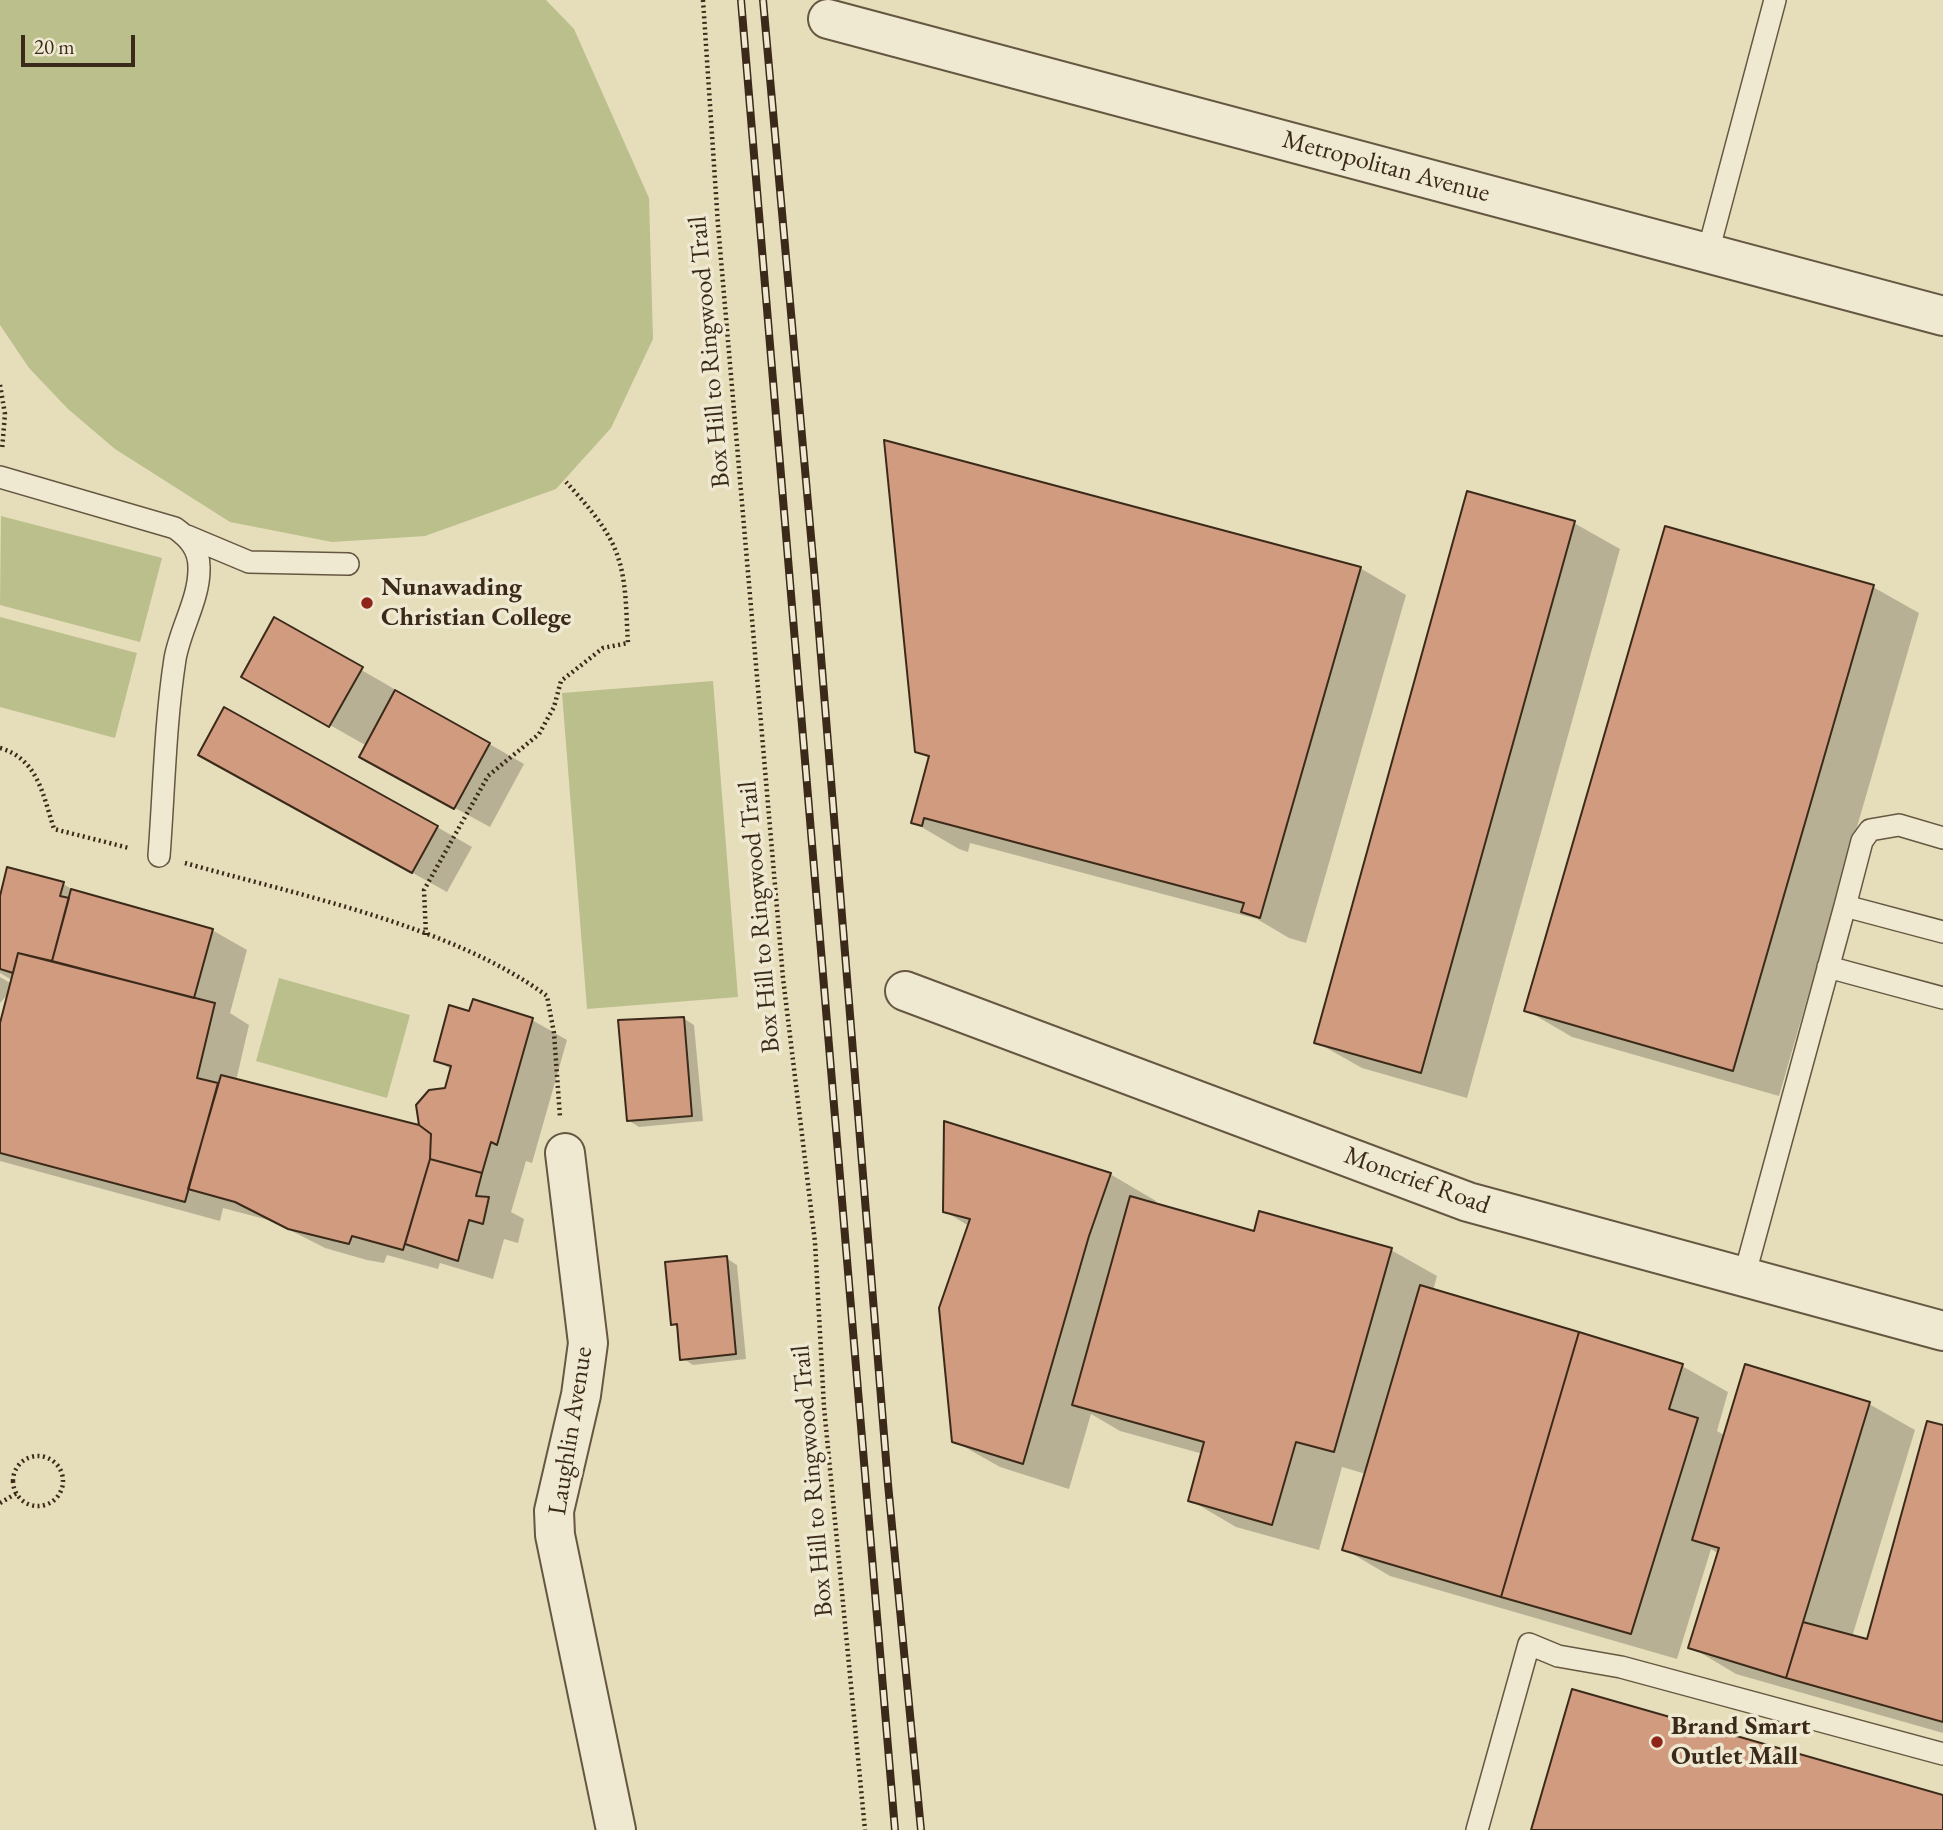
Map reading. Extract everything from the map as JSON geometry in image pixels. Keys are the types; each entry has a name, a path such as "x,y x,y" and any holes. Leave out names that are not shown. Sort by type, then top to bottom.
{"street":[{"name":"Metropolitan Avenue","path":"828,19 1943,316"},
{"name":"Moncrief Road","path":"905,991 1468,1202 1744,1277 1942,1327"},
{"name":"Laughlin Avenue","path":"565,1153 588,1343 582,1395 554,1511 555,1535 616,1830"}],"lane":[{"path":"1708,252 1775,0"},
{"path":"0,477 176,528 187,536 249,562 348,564"},
{"path":"159,856 174,664 200,568 198,552 187,536"},
{"path":"1744,1277 1862,841 1870,830 1899,825 1943,838"},
{"path":"1845,906 1943,932"},
{"path":"1828,967 1943,998"},
{"path":"1477,1830 1529,1644 1558,1656 1621,1667 1943,1754"}],"path":[{"name":"Box Hill to Ringwood Trail","path":"703,0 718,225 780,951 815,1241 824,1407 865,1830"},
{"path":"0,385 5,429 0,460"},
{"path":"426,935 424,890 488,776 539,734 554,707 561,681 603,648 628,643 623,578 617,554 587,506 566,482"},
{"path":"0,748 17,753 26,762 39,785 54,829 409,927 521,977 547,996 554,1033 555,1085 565,1153"},
{"path":"31,1457 47,1458 59,1468 63,1484 60,1492 48,1504 32,1506 17,1493 14,1473 24,1460 31,1457"},
{"path":"0,1503 17,1493"}],"green space":[{"path":"0,0 546,0 574,29 649,198 653,339 611,428 556,489 425,536 332,542 230,522 115,449 68,409 29,368 0,325"},
{"path":"1,516 162,558 140,642 0,605"},
{"path":"0,617 137,653 115,738 0,707"},
{"path":"713,681 738,997 587,1009 562,693"},
{"path":"279,978 410,1015 387,1098 256,1061"}],"building":[{"path":"884,440 1361,567 1260,918 1241,912 1244,903 924,818 922,826 911,823 929,756 915,752"},
{"path":"1467,491 1575,521 1421,1073 1314,1043"},
{"path":"1665,526 1874,585 1733,1071 1524,1011"},
{"path":"274,617 363,667 329,727 241,677"},
{"path":"395,690 490,743 454,809 359,757"},
{"path":"224,707 438,826 412,873 198,755"},
{"path":"7,867 64,882 60,896 69,898 52,961 18,953 13,973 0,969 0,896"},
{"path":"71,889 213,929 194,998 52,961"},
{"path":"18,953 215,1003 197,1078 218,1083 185,1202 0,1153 0,1023"},
{"path":"473,999 533,1018 497,1145 491,1142 482,1173 430,1159 431,1134 419,1125 416,1105 429,1090 445,1088 451,1066 434,1061 449,1005 469,1011"},
{"path":"684,1017 692,1116 627,1121 618,1020"},
{"path":"221,1075 419,1125 431,1134 430,1159 403,1250 352,1236 349,1244 288,1229 235,1202 188,1189"},
{"path":"944,1121 1111,1173 1089,1236 1023,1464 952,1442 939,1308 970,1219 943,1212"},
{"path":"430,1159 482,1173 476,1196 489,1197 483,1224 469,1220 458,1261 405,1244"},
{"path":"1130,1196 1254,1231 1259,1211 1392,1248 1334,1452 1296,1442 1272,1525 1188,1501 1204,1442 1072,1405"},
{"path":"727,1256 736,1354 680,1360 677,1324 671,1325 665,1262"},
{"path":"1420,1285 1579,1332 1501,1597 1342,1550"},
{"path":"1579,1332 1683,1364 1669,1409 1698,1418 1631,1634 1501,1597"},
{"path":"1745,1364 1870,1402 1786,1678 1688,1648 1719,1548 1692,1540"},
{"path":"1927,1421 1943,1425 1943,1722 1786,1678 1803,1622 1867,1639"},
{"name":"Brand Smart Outlet Mall","path":"1572,1689 1943,1795 1943,1830 1531,1830"}],"railway":[{"path":"741,0 895,1830"},
{"path":"763,0 814,570 888,1484 921,1830"}],"place":[{"name":"Nunawading Christian College","path":"367,603"},
{"name":"Brand Smart Outlet Mall","path":"1657,1742"}]}
